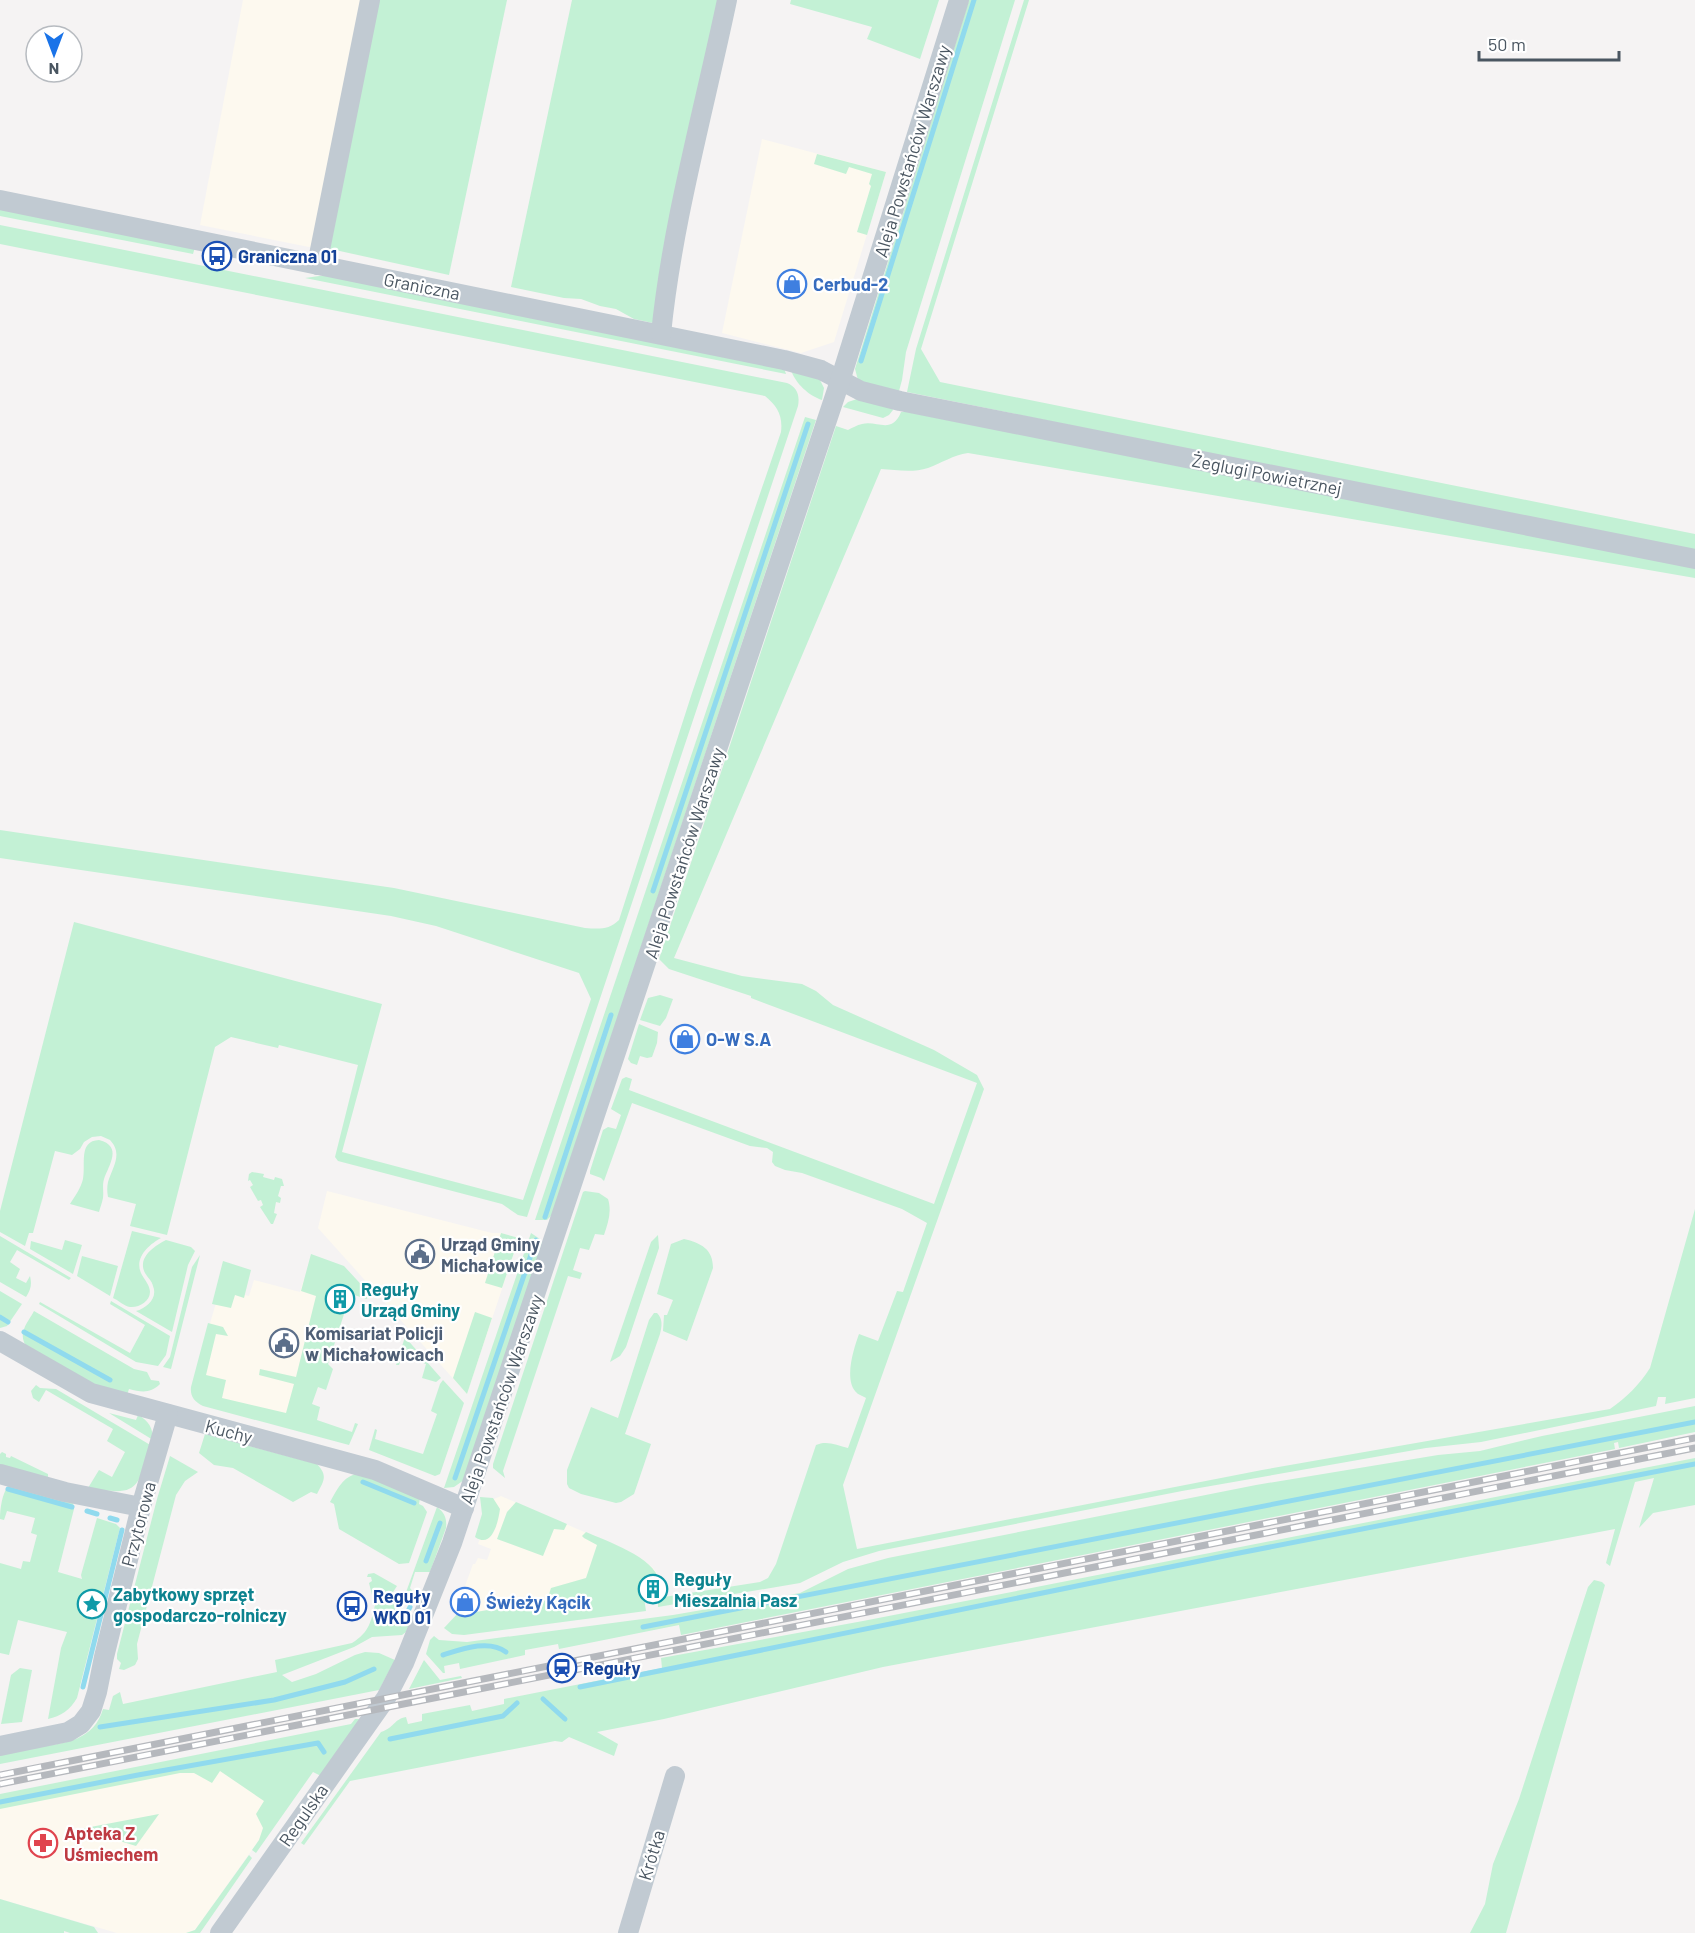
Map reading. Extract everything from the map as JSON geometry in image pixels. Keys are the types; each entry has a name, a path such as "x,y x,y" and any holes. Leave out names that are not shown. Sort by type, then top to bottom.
{"street":[{"path":"317,265 370,0"},
{"path":"661,334 663,306 678,229 727,0"},
{"name":"Aleja Powstańców Warszawy","path":"386,1698 404,1663 434,1591 476,1478 840,381 959,0"},
{"name":"Graniczna","path":"0,200 784,360 821,370 840,381"},
{"name":"Żeglugi Powietrznej","path":"840,381 867,393 907,402 1695,559"},
{"name":"Kuchy","path":"0,1341 92,1394 375,1470 464,1508"},
{"name":"Przytorowa","path":"0,1746 68,1732 81,1724 90,1714 141,1507 168,1414"},
{"path":"0,1474 65,1492 141,1507"},
{"name":"Regulska","path":"220,1933 386,1698"},
{"name":"Krótka","path":"628,1933 675,1776"}],"shaded area":[{"path":"243,0 363,0 313,246 200,225"},
{"name":"Cerbud-2","path":"762,139 886,172 834,342 801,353 722,333"},
{"path":"327,1191 519,1238 467,1394 318,1228"},
{"path":"304,1279 331,1286 295,1429 215,1407 198,1364 216,1303 217,1288 249,1296 254,1280 300,1292"},
{"path":"501,1496 626,1550 653,1568 659,1581 476,1612 459,1612 465,1607 460,1600 473,1564 478,1558 487,1560 491,1549 478,1544 494,1499"},
{"path":"317,1745 259,1840 195,1930 186,1933 117,1933 0,1899 0,1808"}],"green space":[{"path":"375,0 507,0 449,275 326,248"},
{"path":"572,0 719,0 653,323 634,319 616,309 581,299 564,298 511,287"},
{"path":"791,0 939,0 920,59 867,39 872,27 790,4"},
{"path":"969,0 1015,0 906,352 899,391 895,392 858,380 855,369"},
{"path":"1024,0 1029,0 921,349 940,382 1695,534 1695,552 907,392 916,349"},
{"path":"817,154 886,172 867,235 857,232 871,186 869,184 872,174 849,167 846,174 814,164"},
{"path":"0,208 195,247 193,254 0,216"},
{"path":"0,225 787,383 797,392 798,406 527,1217 518,1215 502,1204 338,1161 335,1157 358,1065 279,1045 278,1048 231,1037 215,1047 167,1235 130,1226 136,1204 108,1197 107,1189 116,1160 116,1150 110,1140 101,1136 92,1137 84,1142 80,1149 72,1155 55,1151 33,1233 29,1233 25,1246 0,1232 0,1211 74,922 382,1004 342,1152 523,1200 591,999 579,973 436,926 391,916 0,858 0,830 394,888 585,928 599,929 611,926 619,920 692,693 781,432 778,411 765,396 0,244"},
{"path":"326,275 784,368 786,374 305,278"},
{"path":"791,370 819,378 824,388 822,400 803,388"},
{"path":"857,399 891,406 893,410 883,418 843,407 848,402"},
{"path":"901,412 912,412 1695,567 1695,578 968,453 957,455 922,470 881,469 674,958 742,976 802,984 816,991 833,1005 934,1050 977,1075 984,1089 843,1485 857,1549 1262,1470 1610,1409 1642,1380 1650,1368 1695,1209 1695,1398 1665,1404 1666,1397 1658,1397 1656,1406 1481,1442 1426,1448 1182,1491 879,1551 843,1562 800,1583 658,1607 658,1601 664,1597 760,1582 768,1578 776,1564 816,1445 828,1443 848,1448 866,1398 853,1388 850,1373 859,1334 878,1341 897,1291 903,1292 927,1223 902,1209 802,1173 775,1166 772,1162 773,1152 767,1148 750,1146 632,1103 604,1181 590,1174 590,1171 603,1130 608,1127 616,1129 621,1115 611,1109 622,1079 626,1077 632,1079 629,1090 934,1204 977,1083 751,998 751,996 669,969 659,959 836,426 848,430 868,423 889,425 897,419"},
{"path":"805,417 816,420 552,1215 547,1220 535,1220"},
{"path":"660,995 673,999 666,1018 660,1026 640,1020 648,998"},
{"path":"639,1024 658,1032 652,1057 640,1056 637,1065 628,1059"},
{"path":"99,1140 111,1147 112,1156 103,1182 103,1198 99,1212 70,1204 82,1182 84,1154 88,1144"},
{"path":"252,1172 264,1174 263,1177 274,1180 275,1177 282,1179 284,1186 281,1186 278,1196 281,1198 280,1203 276,1202 274,1213 277,1214 273,1224 260,1207 263,1205 261,1200 258,1201 250,1187 253,1185 250,1180 248,1181 249,1174"},
{"path":"585,1191 599,1193 608,1199 610,1213 607,1226 604,1235 595,1234 589,1250 580,1248 573,1270 582,1273 580,1279 568,1276 503,1471 505,1478 493,1468 493,1464"},
{"path":"132,1231 161,1238 143,1253 139,1263 150,1295 143,1303 130,1307 113,1298"},
{"path":"501,1233 519,1238 502,1288 485,1283"},
{"path":"531,1233 543,1244 464,1480 454,1487 444,1488"},
{"path":"658,1235 659,1248 626,1347 620,1356 610,1362 651,1242"},
{"path":"0,1236 71,1278 69,1280 17,1250 10,1262 20,1269 16,1278 26,1283 30,1276 31,1284 28,1294 26,1297 0,1282"},
{"path":"684,1239 705,1248 711,1256 713,1268 687,1341 663,1331 664,1315 667,1315 673,1300 657,1294 671,1244"},
{"path":"65,1240 82,1245 73,1274 30,1249 31,1241 62,1250"},
{"path":"166,1240 191,1247 195,1251 188,1265 172,1332 136,1311 148,1305 154,1295 152,1284 143,1268 143,1262 152,1249"},
{"path":"311,1254 344,1266 369,1293 367,1299 351,1294 349,1298 338,1294 334,1307 345,1311 328,1364 333,1369 326,1390 318,1387 312,1404 320,1407 317,1420 352,1432 355,1423 358,1424 349,1445 203,1406 195,1401 191,1393 208,1323 223,1327 228,1336 216,1334 206,1375 226,1380 222,1398 286,1413 294,1384 259,1375 260,1369 296,1377 316,1296 301,1291"},
{"path":"200,1255 171,1369 163,1367 170,1357 192,1267"},
{"path":"82,1256 118,1266 110,1296 77,1276"},
{"path":"223,1261 251,1270 244,1298 235,1295 231,1308 212,1304"},
{"path":"0,1291 22,1304 7,1326 0,1328"},
{"path":"111,1301 170,1336 166,1355 158,1366 136,1362 39,1304 40,1302 130,1353 145,1325 110,1304"},
{"path":"34,1311 134,1369 147,1372 151,1380 159,1381 160,1384 145,1391 129,1389 127,1395 94,1385 26,1346 23,1332"},
{"path":"475,1312 492,1318 467,1394 453,1378"},
{"path":"654,1313 659,1315 661,1320 660,1334 625,1434 651,1444 634,1494 616,1503 581,1494 569,1488 567,1470 591,1407 618,1418 649,1320"},
{"path":"405,1337 441,1378 436,1382 422,1378 426,1364 402,1356 399,1365 396,1365"},
{"path":"443,1380 464,1403 440,1474 435,1476 369,1450 375,1429 377,1430 375,1439 423,1454 437,1414 431,1411"},
{"path":"36,1385 40,1388 56,1389 152,1446 142,1473 133,1487 117,1491 88,1488 99,1470 112,1477 125,1452 107,1441 113,1429 46,1390 39,1402 33,1398 31,1391"},
{"path":"1695,1406 1695,1432 1619,1448 1618,1442 1614,1443 1615,1449 681,1635 679,1625 559,1649 558,1644 525,1650 525,1655 460,1669 459,1663 444,1666 445,1673 426,1654 430,1640 434,1636 439,1640 467,1642 673,1615 800,1593 848,1569 888,1558 1256,1485 1438,1455 1480,1451 1542,1436"},
{"path":"109,1413 136,1420 138,1415 142,1417 150,1425 153,1440"},
{"path":"205,1434 317,1464 324,1475 322,1485 317,1494 311,1492 293,1502 233,1468 214,1465 199,1453"},
{"path":"2,1452 6,1454 6,1457 11,1456 48,1474 48,1478 0,1468"},
{"path":"170,1456 198,1472 185,1481 176,1495 137,1644 138,1659 135,1665 124,1670 119,1669 121,1663 117,1659 117,1654"},
{"path":"1695,1458 1695,1505 1653,1513 1639,1528 1654,1478 1635,1482 1610,1566 1606,1563 1615,1529 883,1667 664,1719 597,1732 618,1744 614,1756 569,1737 562,1742 555,1741 350,1781 304,1845 301,1843 381,1732 402,1718 406,1717 408,1724 422,1721 422,1714 470,1705 472,1711 504,1704 504,1699 662,1668 661,1658 863,1621"},
{"path":"355,1474 363,1475 420,1498 419,1504 427,1512 409,1563 399,1564 339,1529 334,1504 330,1502 343,1482"},
{"path":"8,1486 73,1502 74,1509 58,1572 82,1579 81,1575 97,1518 116,1524 120,1528 77,1698 65,1712 48,1719 61,1648 67,1632 18,1620 9,1655 0,1653 0,1563 21,1569 23,1561 30,1562 37,1535 31,1533 35,1518 7,1511 4,1520 0,1519 4,1493"},
{"path":"480,1497 493,1498 500,1509 493,1533 486,1540 475,1537 482,1514"},
{"path":"516,1502 567,1524 564,1530 554,1529 543,1556 497,1539 507,1512"},
{"path":"437,1507 445,1516 446,1528 430,1572 415,1572 410,1588 414,1593 405,1595"},
{"path":"586,1532 629,1551 649,1564 656,1572 659,1581 642,1584 646,1611 464,1635 452,1634 444,1628 459,1612 476,1612 547,1600 551,1588 586,1578 597,1545 582,1536"},
{"path":"374,1573 397,1586 393,1592 372,1595 369,1583 372,1581 371,1577 367,1577 368,1574"},
{"path":"1594,1580 1605,1585 1506,1933 1470,1933 1485,1904 1493,1864 1519,1799 1588,1587"},
{"path":"390,1599 396,1608 392,1617 396,1618 399,1612 409,1624 402,1635 372,1637 354,1647 282,1675 292,1682 316,1674 355,1655 365,1652 379,1653 395,1660 379,1690 0,1764 0,1754 59,1744 86,1734 99,1719 103,1709 109,1710 113,1696 120,1692 123,1704 277,1672 275,1660 352,1643 366,1630 376,1601"},
{"path":"424,1660 440,1680 461,1676 462,1678 409,1689"},
{"path":"20,1668 32,1670 22,1722 1,1724 11,1675"},
{"path":"355,1719 360,1719 321,1776 313,1772 256,1853 252,1850 263,1828 256,1814 264,1801 220,1771 212,1783 194,1773 180,1773 0,1809 0,1794 351,1724"},
{"path":"159,1814 136,1846 80,1829"},
{"path":"249,1855 252,1858 200,1933 186,1933 195,1930"},
{"path":"0,1899 94,1927 98,1933 64,1931 64,1933 0,1933"}],"waterway":[{"path":"861,361 974,0"},
{"path":"653,891 808,424"},
{"path":"545,1217 611,1015"},
{"path":"455,1478 536,1240"},
{"path":"0,1317 8,1322"},
{"path":"24,1332 110,1380"},
{"path":"643,1627 1695,1422"},
{"path":"580,1687 1234,1554 1695,1464"},
{"path":"363,1482 414,1503"},
{"path":"8,1489 72,1507"},
{"path":"87,1511 97,1514"},
{"path":"110,1518 117,1520"},
{"path":"426,1561 440,1523"},
{"path":"83,1687 122,1530"},
{"path":"408,1611 410,1607"},
{"path":"443,1655 484,1646 492,1646 506,1652"},
{"path":"100,1727 274,1700 345,1682 374,1669"},
{"path":"543,1699 565,1719"},
{"path":"390,1739 503,1716 517,1703"},
{"path":"0,1802 318,1743 324,1752"}],"railway":[{"path":"0,1775 1695,1438"},
{"path":"0,1784 1695,1448"}],"place":[{"name":"Graniczna 01","path":"217,256"},
{"name":"Cerbud-2","path":"792,284"},
{"name":"O-W S.A","path":"685,1039"},
{"name":"Urząd Gminy Michałowice","path":"420,1254"},
{"name":"Reguły Urząd Gminy","path":"340,1299"},
{"name":"Komisariat Policji w Michałowicach","path":"284,1343"},
{"name":"Reguły Mieszalnia Pasz","path":"653,1589"},
{"name":"Świeży Kącik","path":"465,1602"},
{"name":"Zabytkowy sprzęt gospodarczo-rolniczy","path":"92,1604"},
{"name":"Reguły WKD 01","path":"352,1606"},
{"name":"Reguły","path":"562,1668"},
{"name":"Apteka Z Uśmiechem","path":"43,1843"}]}
